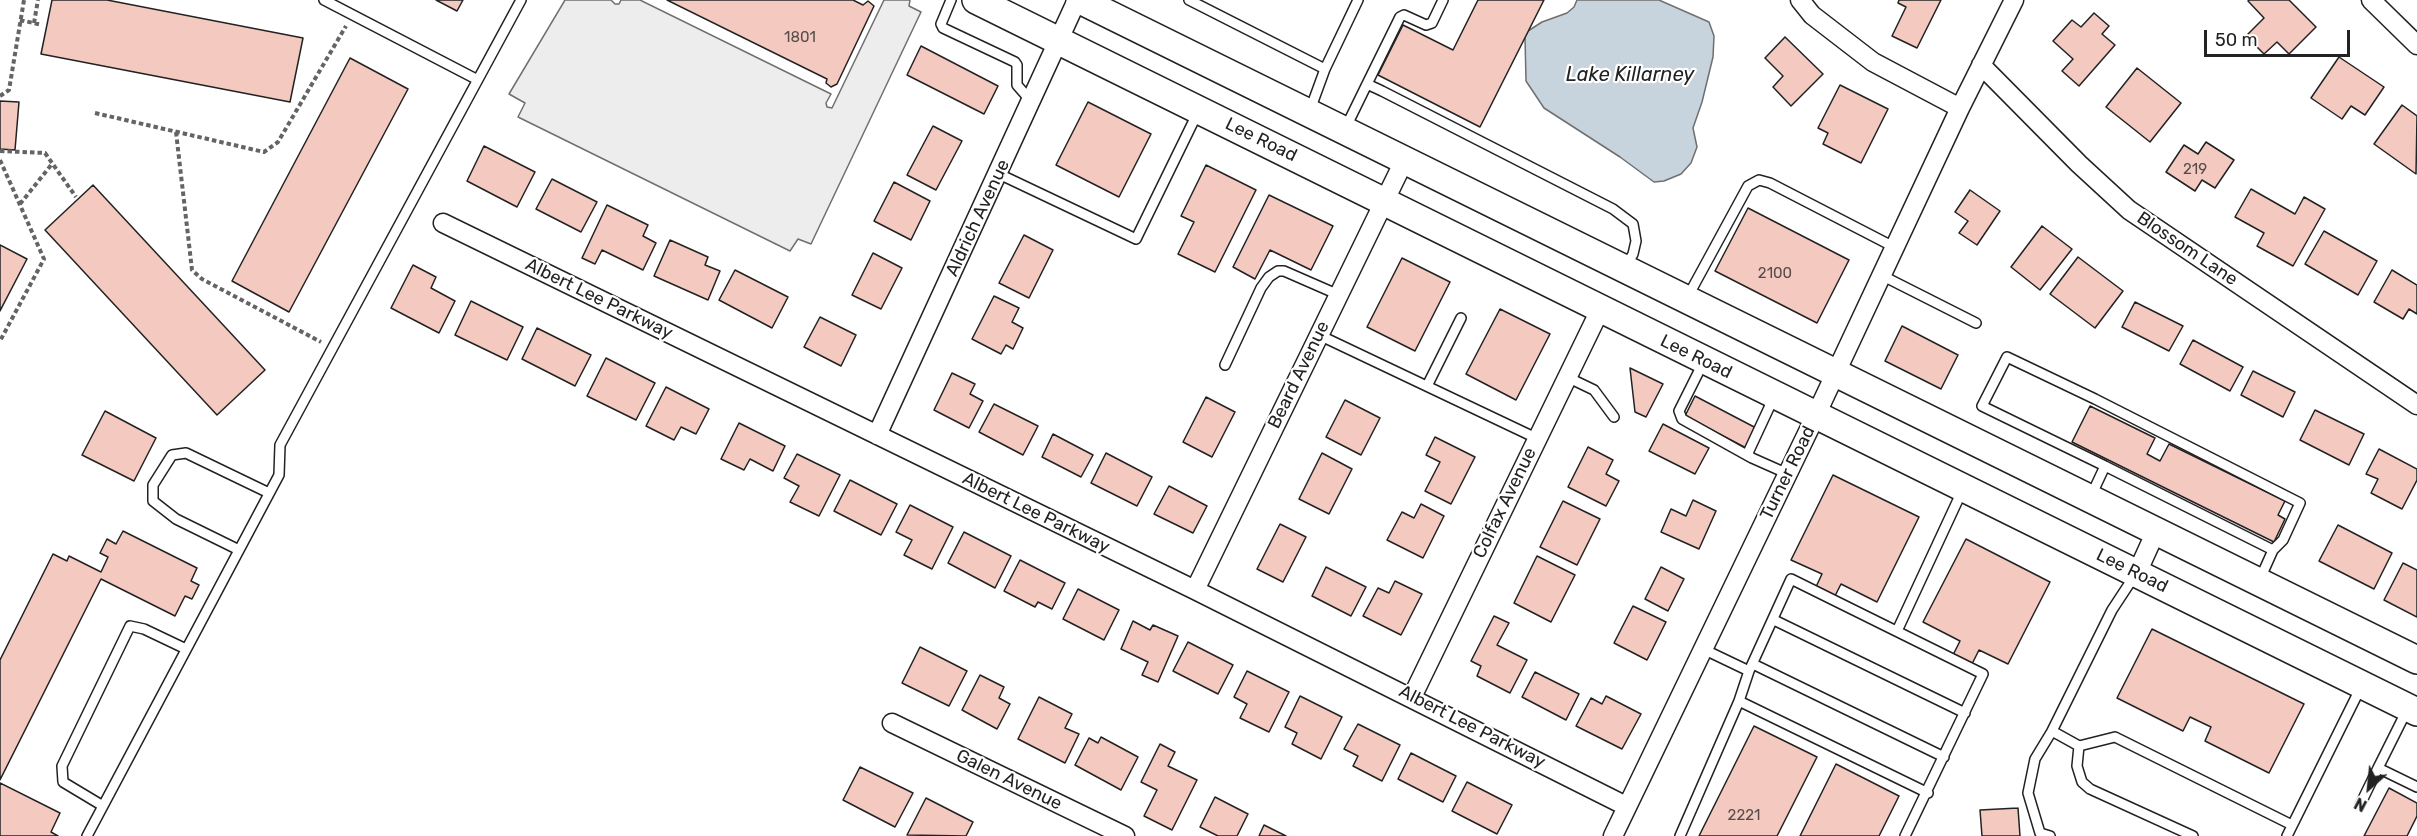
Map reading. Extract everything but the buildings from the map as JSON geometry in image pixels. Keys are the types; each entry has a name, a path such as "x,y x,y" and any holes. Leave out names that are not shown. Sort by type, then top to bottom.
{"main road":[{"name":"Lee Road","path":"976,0 2413,710"},
{"path":"1079,0 2417,660"}],"street":[{"name":"Aldrich Avenue","path":"877,435 1079,0"},
{"path":"1800,0 1812,15 1873,63 1960,108"},
{"name":"Turner Road","path":"1612,836 1788,474 1960,108 2014,0"},
{"path":"2370,0 2417,45"},
{"name":"Blossom Lane","path":"1981,65 2079,164 2129,210 2417,405"},
{"name":"Beard Avenue","path":"1195,590 1404,161"},
{"name":"Albert Lee Parkway","path":"444,223 1412,697 1626,806"},
{"name":"Colfax Avenue","path":"1412,697 1600,310"},
{"path":"2137,573 2156,531"},
{"name":"Galen Avenue","path":"892,723 1125,836"}],"lane":[{"path":"324,0 476,79"},
{"path":"87,836 279,475 280,445 476,79 521,0"},
{"path":"951,0 941,24 943,28 1015,62 1017,85 1031,101"},
{"path":"1189,0 1325,69"},
{"path":"1309,114 1325,69 1358,0"},
{"path":"1344,131 1400,17 1404,15 1426,25 1432,23 1443,0"},
{"path":"1367,84 1613,209 1633,224 1636,241 1633,254 1624,270"},
{"path":"999,174 1136,239 1200,110"},
{"path":"1686,300 1748,186 1759,180 1770,183 1894,247"},
{"path":"1225,365 1261,288 1269,277 1278,271 1284,271 1339,295"},
{"path":"1881,275 1976,323"},
{"path":"1427,386 1461,318"},
{"path":"1319,335 1536,438"},
{"path":"2259,581 2273,550 2283,540 2300,503 2007,357 1982,405 2273,550"},
{"path":"1705,361 1679,411 1682,419 1747,455 1788,474"},
{"path":"1567,377 1594,390 1614,417"},
{"path":"1747,455 1775,395"},
{"path":"239,550 176,519 153,501 153,485 172,455 186,453 269,493"},
{"path":"2090,498 2105,466"},
{"path":"1897,631 1964,488"},
{"path":"2050,836 2040,835 2028,793 2035,759 2052,731 2112,610 2137,573"},
{"path":"1680,836 1751,667 1791,579 1983,674 1928,793 1905,836"},
{"path":"1774,620 1965,713"},
{"path":"103,806 63,782 62,766 130,626 144,629 186,649"},
{"path":"1703,649 1751,667 1944,758"},
{"path":"2287,836 2362,685"},
{"path":"1738,701 1928,793"},
{"path":"2360,804 2378,768 2413,710"},
{"path":"2052,731 2079,746 2115,737 2292,825"},
{"path":"2079,746 2077,766 2082,782 2090,789 2193,836"},
{"path":"2378,768 2417,787"}],"path":[{"path":"0,96 9,90 24,0"},
{"path":"34,23 38,0"},
{"path":"95,113 264,152 278,142 352,15"},
{"path":"21,20 42,25"},
{"path":"176,132 192,270 202,279 332,348"},
{"path":"0,151 45,153 76,197"},
{"path":"0,160 44,259 0,342"},
{"path":"20,204 52,164"}],"shaded area":[{"path":"565,0 611,0 619,4 621,0 640,0 831,94 826,103 827,107 832,108 884,0 910,0 909,6 921,12 811,244 798,239 790,251 518,117 525,103 509,94"}],"water":[{"name":"Lake Killarney","path":"1577,0 1659,0 1709,22 1714,36 1713,57 1693,128 1697,147 1691,163 1681,174 1664,181 1654,182 1544,108 1526,81 1525,37 1528,31 1542,22 1567,13 1574,7"}]}
